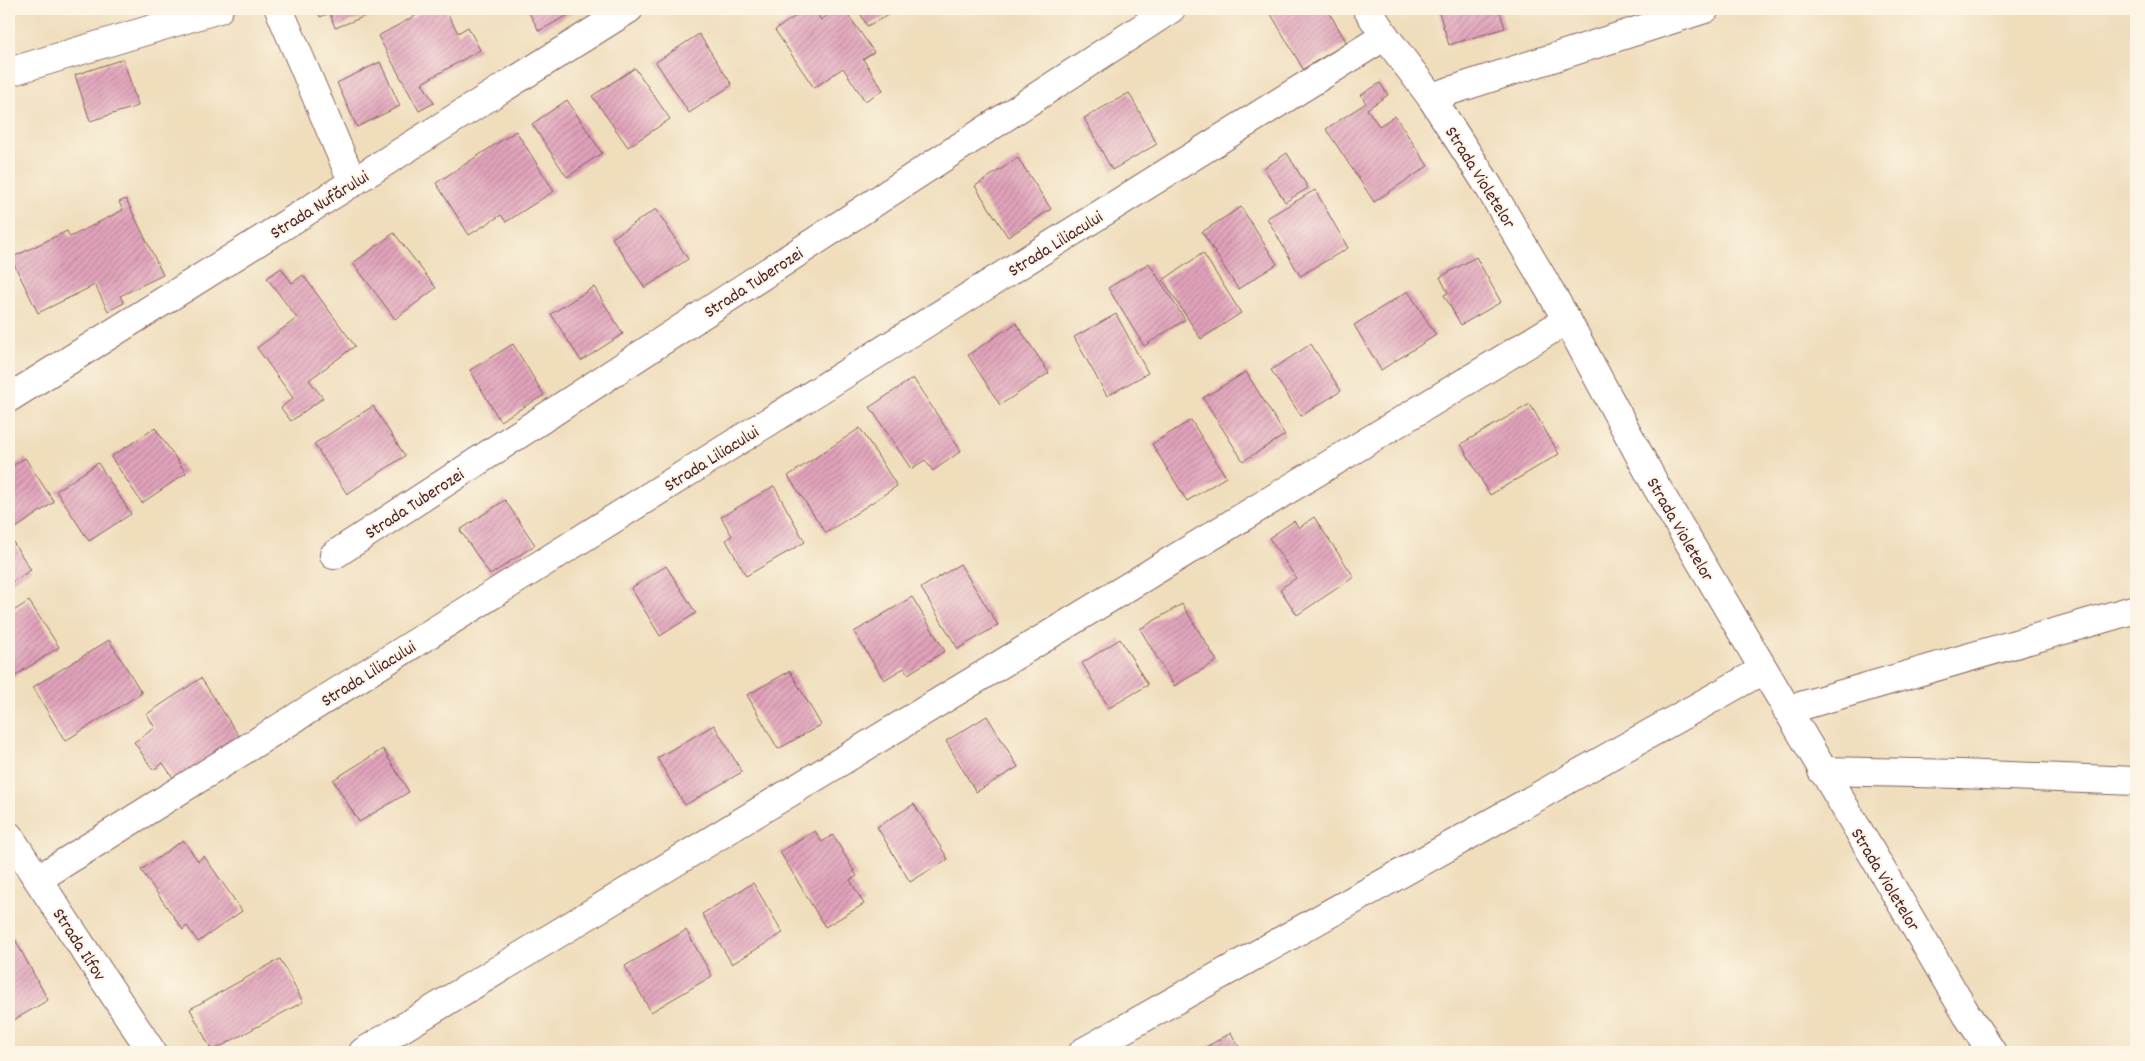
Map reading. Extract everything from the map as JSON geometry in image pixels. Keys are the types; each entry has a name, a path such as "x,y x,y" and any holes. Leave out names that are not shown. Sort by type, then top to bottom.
{"street":[{"path":"9,72 220,9"},
{"path":"279,9 353,183"},
{"name":"Strada Nufărului","path":"9,398 629,9"},
{"name":"Strada Tuberozei","path":"334,555 1171,9"},
{"name":"Strada Violetelor","path":"1367,9 1431,97 1489,188 1567,320 1656,486 1822,772 1967,1015 1992,1052"},
{"path":"1431,97 1705,9"},
{"name":"Strada Liliacului","path":"38,879 1385,36"},
{"path":"363,1052 1567,320"},
{"path":"1787,710 2136,609"},
{"path":"1083,1052 1763,670"},
{"path":"1822,772 1960,774 2136,782"},
{"name":"Strada Ilfov","path":"9,836 152,1052"}],"building":[{"path":"317,9 383,9 335,28 330,13 320,17"},
{"path":"428,9 445,9 458,33 468,27 480,50 422,83 434,103 419,111 378,36"},
{"path":"527,9 579,9 539,31"},
{"path":"806,9 814,9 821,20 837,9 844,9 874,52 863,59 883,90 865,101 843,68 814,88 775,30"},
{"path":"858,9 900,9 867,26"},
{"path":"1268,9 1327,9 1347,43 1303,69"},
{"path":"1438,9 1499,9 1505,28 1449,45"},
{"path":"699,34 732,85 689,113 656,62"},
{"path":"123,59 138,106 90,121 75,75"},
{"path":"380,62 400,106 357,127 337,83"},
{"path":"635,68 670,119 628,147 592,96"},
{"path":"1380,83 1388,95 1367,109 1379,126 1395,116 1428,166 1374,202 1326,129 1366,103 1361,95"},
{"path":"1129,93 1157,144 1112,170 1084,118"},
{"path":"567,100 602,153 567,177 532,124"},
{"path":"516,131 554,191 506,222 501,215 469,235 436,183"},
{"path":"1287,153 1308,188 1285,202 1264,168"},
{"path":"1018,158 1051,209 1008,237 975,186"},
{"path":"1315,190 1348,248 1300,276 1267,218"},
{"path":"126,199 163,275 120,296 124,303 108,311 95,285 38,313 11,258 67,231 70,237 123,210 119,202"},
{"path":"1241,207 1277,264 1238,289 1202,232"},
{"path":"656,209 688,259 645,288 612,238"},
{"path":"394,233 436,288 395,319 353,263"},
{"path":"1203,253 1241,313 1201,339 1163,280"},
{"path":"1476,257 1501,302 1461,325 1444,295 1448,293 1440,277"},
{"path":"1149,263 1185,320 1144,346 1108,288"},
{"path":"281,268 292,283 303,275 355,346 309,380 323,398 291,421 281,408 293,398 257,348 297,318 267,278"},
{"path":"594,287 623,334 581,361 551,314"},
{"path":"1408,291 1436,335 1381,370 1354,325"},
{"path":"1116,314 1148,373 1107,396 1074,337"},
{"path":"1016,323 1049,373 1000,405 968,355"},
{"path":"513,344 544,395 500,421 470,370"},
{"path":"1311,344 1341,391 1301,416 1271,370"},
{"path":"1246,372 1285,435 1243,461 1203,398"},
{"path":"913,378 961,451 933,471 925,460 911,469 870,407"},
{"path":"1530,404 1559,454 1490,495 1461,444"},
{"path":"373,406 405,456 347,494 314,444"},
{"path":"1191,420 1226,477 1187,501 1152,444"},
{"path":"155,428 186,473 142,503 111,457"},
{"path":"860,428 897,486 826,533 788,476"},
{"path":"25,458 54,502 16,528 9,516 9,468"},
{"path":"98,463 131,514 89,541 56,491"},
{"path":"774,486 805,542 746,576 726,540 732,536 721,517"},
{"path":"505,500 535,545 490,575 460,530"},
{"path":"1314,517 1354,577 1297,615 1280,589 1296,578 1269,538 1294,521 1299,528"},
{"path":"9,536 31,570 9,584"},
{"path":"960,564 998,625 958,649 921,588"},
{"path":"666,566 696,613 660,636 631,588"},
{"path":"912,597 945,651 908,674 904,668 884,680 854,632"},
{"path":"29,601 59,647 9,680 9,614"},
{"path":"1182,604 1217,661 1174,686 1140,629"},
{"path":"1120,639 1148,685 1109,708 1082,663"},
{"path":"109,640 142,693 65,741 33,687"},
{"path":"790,671 821,725 778,749 747,695"},
{"path":"201,678 241,739 176,782 163,763 153,770 134,742 155,728 147,714"},
{"path":"987,716 1018,767 976,792 946,741"},
{"path":"714,725 742,772 685,805 657,758"},
{"path":"383,749 409,792 359,822 333,780"},
{"path":"914,804 948,859 910,882 877,827"},
{"path":"815,831 822,842 833,835 857,876 850,880 864,904 825,927 780,852"},
{"path":"183,840 198,861 204,856 242,911 198,942 187,926 183,930 141,870"},
{"path":"753,883 783,933 732,964 702,914"},
{"path":"686,930 712,976 651,1012 625,966"},
{"path":"12,934 48,1000 9,1023 9,935"},
{"path":"280,959 303,1002 212,1051 190,1009"},
{"path":"1231,1033 1242,1052 1197,1052"}]}
